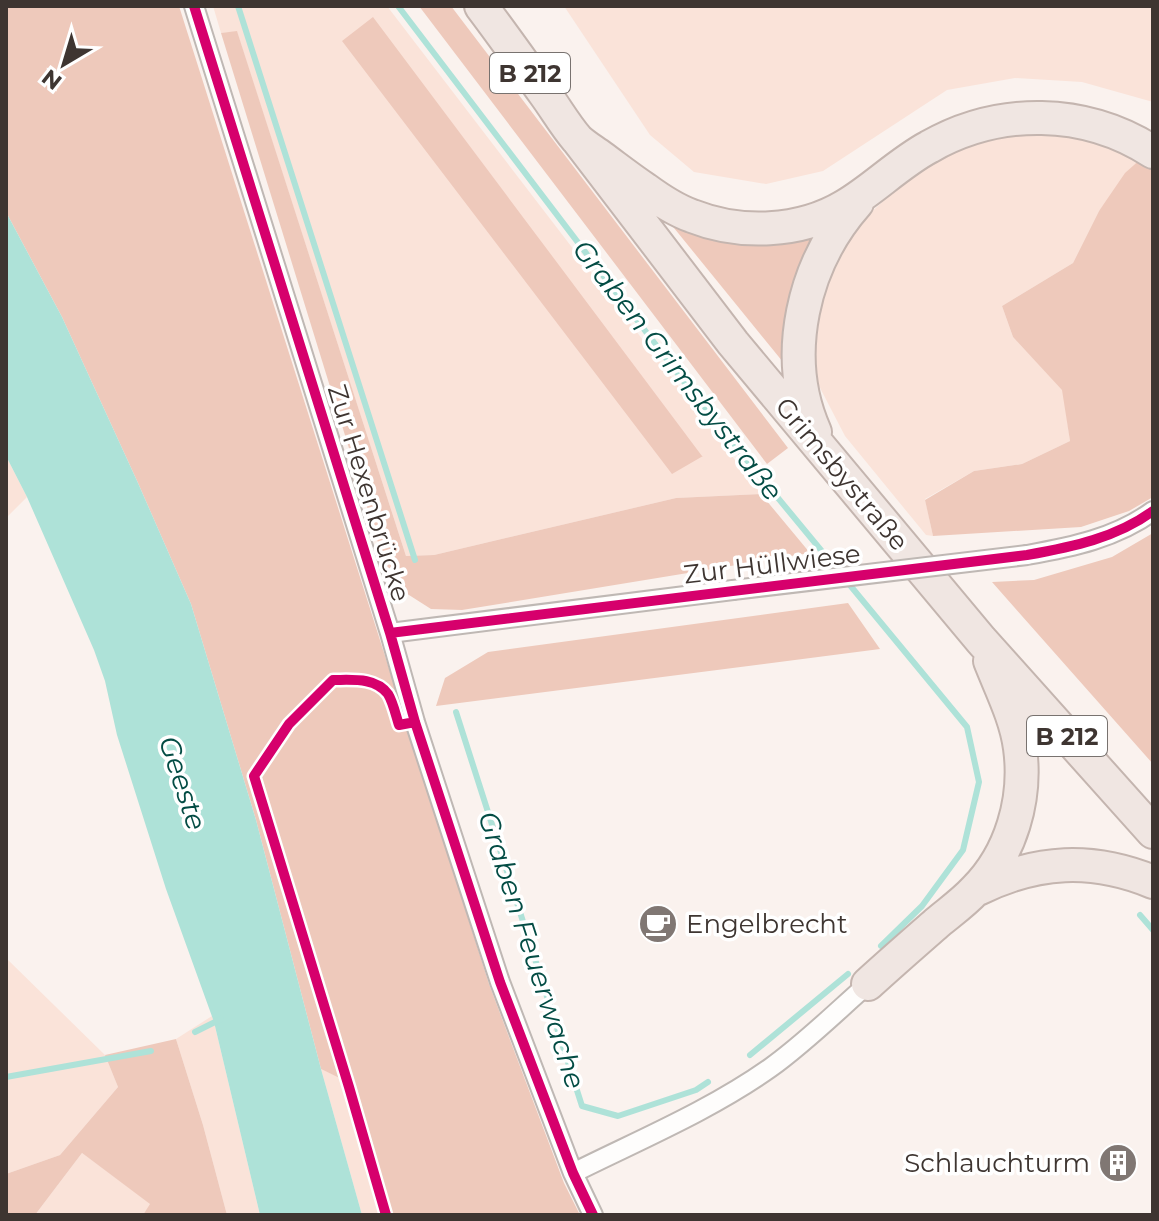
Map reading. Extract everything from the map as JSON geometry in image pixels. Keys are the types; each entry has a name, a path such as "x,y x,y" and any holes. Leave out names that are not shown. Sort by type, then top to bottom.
{"highway":[{"name":"B 212","path":"481,6 578,140"},
{"path":"578,140 664,203 721,225 752,229 783,227 813,220 841,208 925,149 983,124 1021,118 1059,119 1097,126 1153,152"},
{"name":"Grimsbystraße","path":"578,140 733,343 825,454 981,640 1153,832"},
{"path":"825,454 803,394 799,363 802,316 815,270 828,242 867,192"},
{"path":"868,984 975,890 1005,848 1014,824 1020,799 1020,748 1014,723 981,640"},
{"path":"975,890 1023,870 1049,865 1102,866 1153,882"}],"street":[{"name":"Zur Hexenbrücke","path":"194,6 415,722 500,982 573,1173 593,1215"},
{"name":"Zur Hüllwiese","path":"390,633 1027,555 1089,542 1119,531 1153,511"},
{"path":"573,1173 694,1114 747,1083 798,1046 868,984"}],"shaded area":[{"path":"6,6 179,6 489,984 564,1183 580,1215 393,1215 356,1086 321,1069 256,820 191,604 62,317 6,212"},
{"path":"213,6 387,6 761,494 676,498 434,555 406,556 237,32 221,33"},
{"path":"419,6 451,6 788,448 767,464"},
{"path":"564,6 1153,6 1153,102 1082,82 1015,78 947,90 823,171 766,184 694,172 650,135"},
{"path":"373,17 703,456 672,474 342,41"},
{"path":"237,31 406,556 434,555 676,498 761,494 810,553 462,610 431,609 398,588 385,565 221,33"},
{"path":"1024,126 1077,131 1143,157 1099,211 1073,263 1002,306 1013,337 1063,390 1070,441 1022,464 974,471 925,499 933,536 926,535 845,436 818,384 812,333 821,277 846,235 925,163 970,139"},
{"path":"1143,157 1153,164 1153,497 1129,511 1081,527 933,536 925,500 974,471 1022,464 1070,441 1062,390 1013,337 1002,306 1073,263 1099,211 1125,173"},
{"path":"661,212 829,223 796,378"},
{"path":"6,456 27,497 6,518"},
{"path":"1153,533 1153,764 992,582 1034,580 1112,557"},
{"path":"848,603 880,649 436,706 445,678 488,652"},
{"path":"6,958 105,1055 118,1087 60,1155 6,1174"},
{"path":"212,1016 260,1215 227,1215 176,1039"},
{"path":"176,1039 227,1215 143,1215 150,1204 82,1153 35,1215 6,1215 6,1174 60,1155 118,1087 105,1055"},
{"path":"321,1069 343,1079 381,1215 362,1215"},
{"path":"82,1153 151,1204 143,1215 35,1215"}],"water":[{"name":"Geeste","path":"6,212 62,317 191,604 256,820 362,1215 260,1215 214,1022 166,889 117,735 105,681 27,497 6,456"}],"waterway":[{"path":"238,6 415,560"},
{"name":"Graben Grimsbystraße","path":"398,6 707,412 967,727 979,782 963,850 922,906 881,946"},
{"name":"Graben Feuerwache","path":"456,712 582,1106 618,1116 696,1090 708,1082"},
{"name":"Graben Grimsbystraße","path":"1140,915 1153,930"},
{"name":"Graben Feuerwache","path":"750,1055 848,974"},
{"path":"195,1032 221,1019"},
{"path":"6,1077 151,1051"}],"cycle path":[{"path":"194,6 415,722 500,982 573,1173 593,1215"},
{"path":"390,633 1027,555 1109,535 1153,511"},
{"path":"386,1215 254,776 289,724 333,680 377,685 388,694 399,725 415,722"}],"place":[{"name":"Engelbrecht","path":"658,924"},
{"name":"Schlauchturm","path":"1118,1163"}]}
